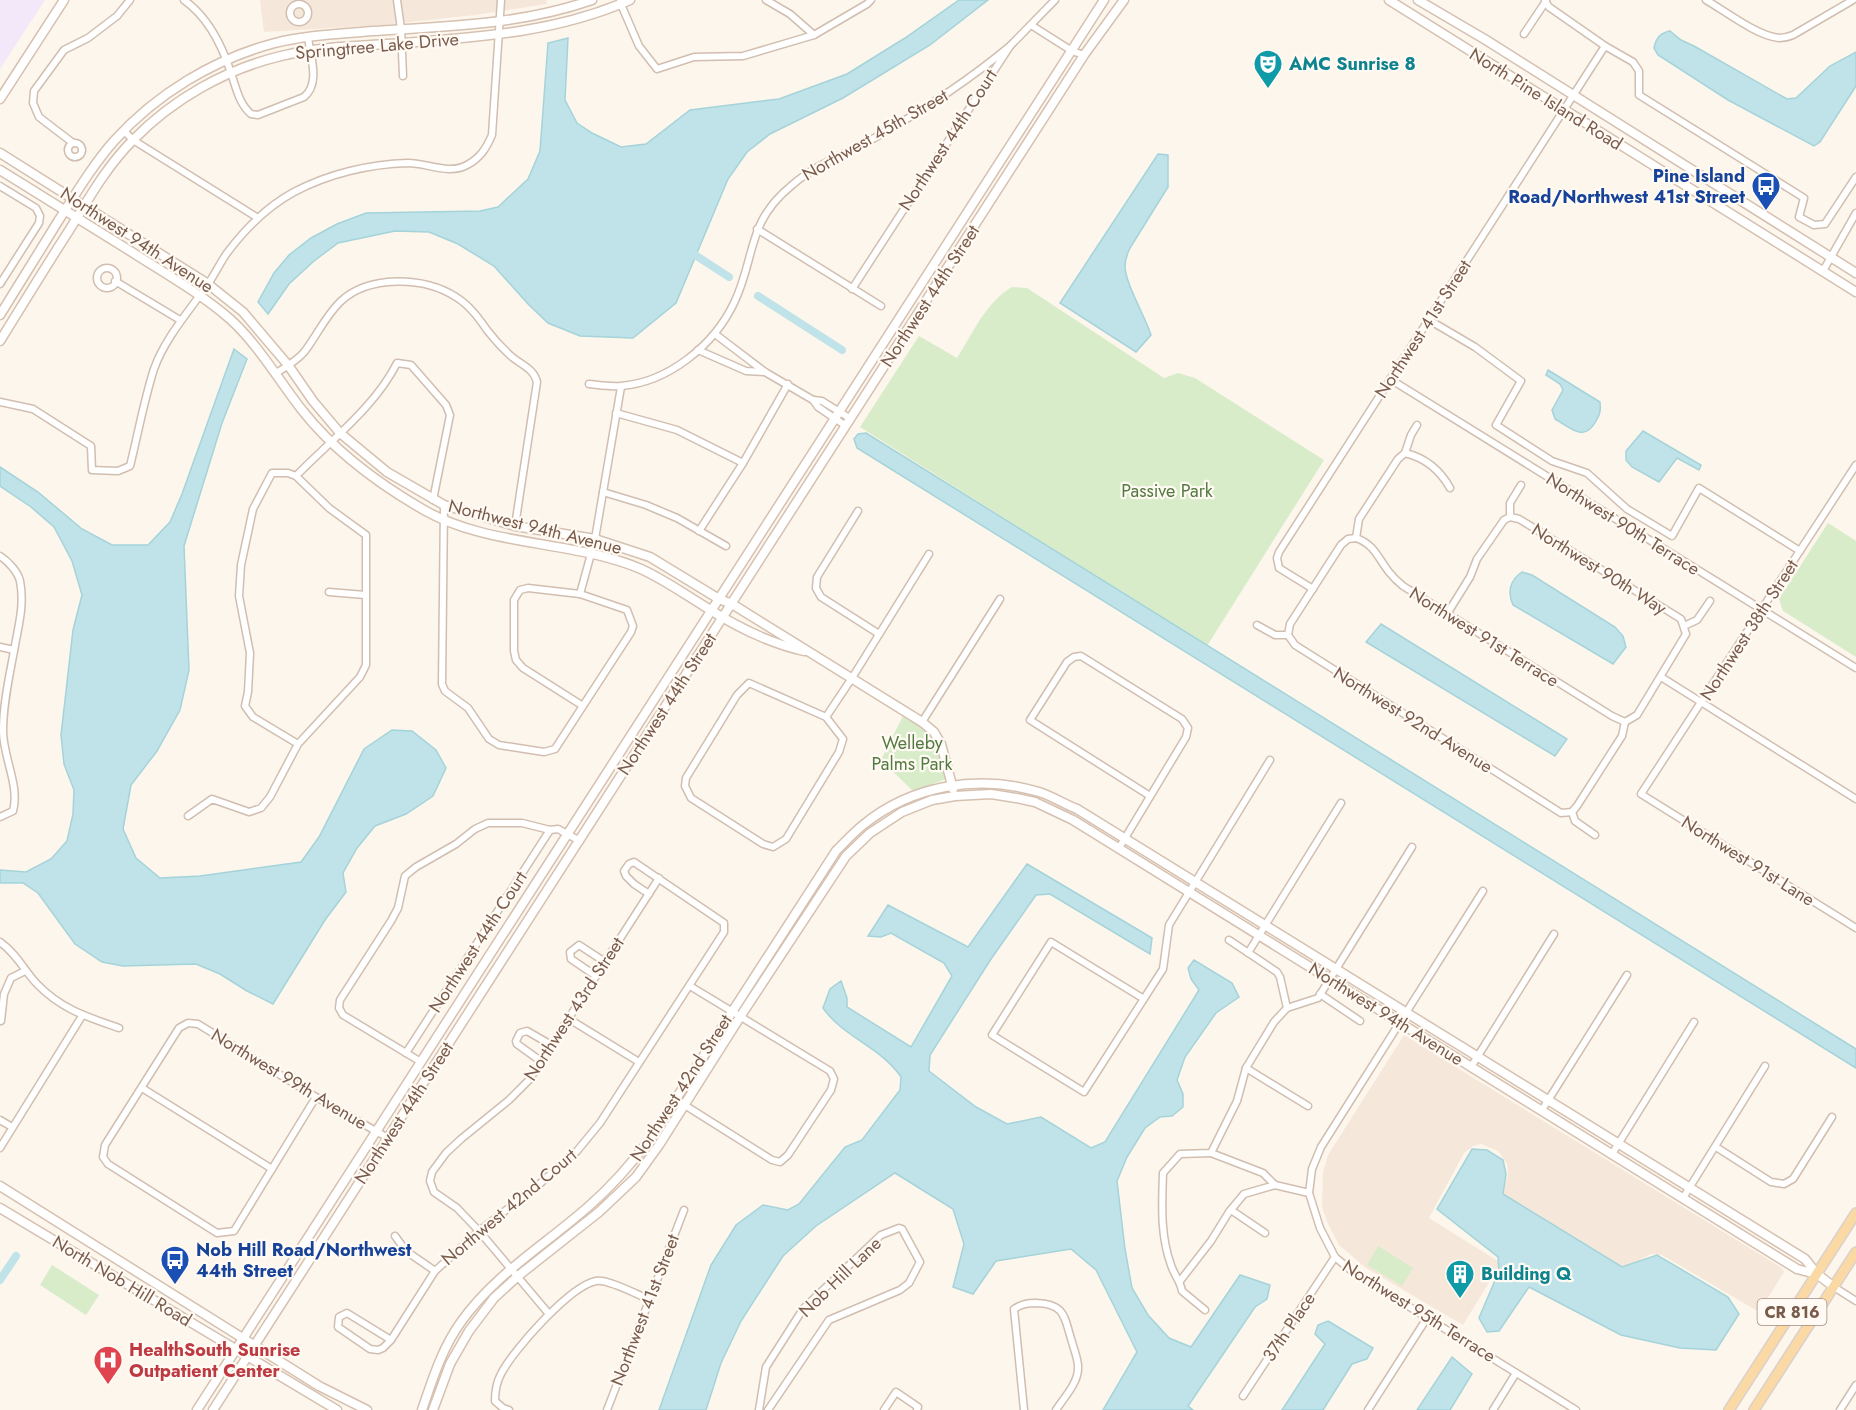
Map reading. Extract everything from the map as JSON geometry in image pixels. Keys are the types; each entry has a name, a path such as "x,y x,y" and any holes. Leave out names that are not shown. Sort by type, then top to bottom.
{"main road":[{"name":"CR 816","path":"1729,1410 1856,1213"},
{"name":"CR 816","path":"1754,1410 1856,1252"}],"street":[{"path":"0,99 64,0"},
{"path":"73,143 39,117 33,103 34,91 64,50 96,33 117,16 130,0"},
{"path":"184,0 208,23 227,60 242,104 251,114 258,115 309,93 314,79 308,37"},
{"path":"397,0 403,76"},
{"path":"0,402 33,409 91,447 92,470 118,471 130,466 155,367 180,320 228,253 258,218 292,194 318,181 344,173 377,166 410,163 448,169 465,166 484,153 492,135 501,0"},
{"name":"Springtree Lake Drive","path":"0,315 97,163 124,131 172,89 227,60 259,47 308,37 499,22 552,13 592,0"},
{"name":"Springtree Lake Drive","path":"0,341 112,164 133,140 183,99 231,73 282,56 309,50 497,36 553,26 630,0"},
{"path":"766,0 790,14 814,35"},
{"path":"860,0 869,2"},
{"name":"Northwest 44th Court","path":"852,289 1010,46 1055,0"},
{"name":"Northwest 44th Street","path":"197,1410 1104,0"},
{"name":"Northwest 44th Street","path":"213,1410 1084,55 1124,0"},
{"name":"North Pine Island Road","path":"1389,0 1856,292"},
{"path":"1408,12 1418,0"},
{"name":"North Pine Island Road","path":"1418,0 1856,273"},
{"path":"1706,0 1770,37 1782,39 1853,0"},
{"path":"1524,34 1546,1"},
{"path":"1546,1 1549,8 1633,62 1639,71 1639,95 1804,198 1799,217 1814,225 1825,224 1856,177"},
{"path":"620,2 639,46 657,69 694,57 743,56 814,35 869,2"},
{"path":"1031,25 1072,51 1084,55"},
{"name":"Northwest 45th Street","path":"589,384 621,387 651,379 670,370 699,350 715,334 734,302 757,229 770,206 790,186 813,169 878,136 934,103 970,79 1010,46"},
{"name":"Northwest 41st Street","path":"1313,589 1284,572 1277,563 1282,546 1605,46"},
{"path":"124,131 133,140 258,218"},
{"name":"Northwest 94th Avenue","path":"0,153 208,284 243,312 288,365 313,401 340,433 387,472 444,505 515,526 595,539 650,557 719,599 732,604 922,722 934,732 941,744 955,796 991,794 1035,802 1073,820 1797,1269 1817,1274"},
{"name":"Northwest 94th Avenue","path":"0,170 200,295 233,321 329,442 378,483 426,512 444,520 513,540 592,552 643,570 724,618 768,640 810,653"},
{"path":"0,186 36,208 40,216 39,223 0,284"},
{"path":"1823,271 1856,215"},
{"path":"757,229 881,306"},
{"path":"116,281 180,320"},
{"path":"276,373 304,352 323,321 342,300 365,287 387,281 421,282 455,296 475,313 506,351 535,375 537,382 515,526"},
{"path":"1429,320 1475,347 1521,381 1496,425 1552,461 1587,473 1627,509 1672,536 1699,488 1800,551"},
{"path":"715,334 765,372 813,400 822,401 848,423"},
{"path":"699,350 746,371 765,372"},
{"path":"296,476 370,403 397,363 411,365 446,405 450,415 433,500"},
{"name":"Northwest 90th Terrace","path":"1390,379 1856,668"},
{"path":"699,531 743,463 788,384"},
{"path":"580,594 595,539 621,387"},
{"path":"616,413 677,430 743,463"},
{"path":"1288,635 1290,624 1341,545 1348,539 1356,538 1359,519 1398,459 1405,453 1417,425"},
{"path":"1405,453 1431,465 1441,473 1450,488"},
{"name":"Northwest 38th Street","path":"1641,794 1856,465"},
{"path":"188,816 212,800 249,812 261,808 270,797 298,744 360,678 366,665 366,535 329,508 296,476 288,473 272,473 253,509 242,565 239,597 250,653 245,706 253,717 298,744"},
{"path":"1447,614 1470,577 1477,559 1504,520 1510,517 1510,503 1521,485"},
{"path":"603,492 646,505 726,546"},
{"path":"444,505 442,684 445,691 468,708 489,739 499,745 544,752 555,748 583,706 631,632 633,626 627,610 580,594 528,588 520,590 514,600 516,660 523,668 583,706"},
{"path":"858,511 817,576 816,588 821,597 879,634"},
{"name":"Northwest 90th Way","path":"1510,517 1519,519 1681,619 1684,626"},
{"name":"Northwest 91st Terrace","path":"1356,538 1367,542 1377,552 1390,573 1403,586 1625,722"},
{"path":"826,717 929,554"},
{"path":"0,556 20,578 22,606 2,730 5,755 16,801 13,811 0,817"},
{"path":"329,592 365,595"},
{"path":"922,722 999,599"},
{"path":"1595,835 1575,821 1572,812 1622,736 1625,722 1637,715 1661,677 1686,634 1684,626 1697,620 1710,601"},
{"name":"Northwest 92nd Avenue","path":"1257,625 1275,635 1288,635 1295,645 1561,813 1572,812"},
{"path":"0,647 14,650"},
{"path":"1119,848 1186,737 1188,728 1182,719 1081,656 1074,657 1067,662 1030,720 1150,796"},
{"path":"1661,677 1700,704 1856,799"},
{"path":"749,683 826,717 843,738 839,752 786,839 773,847 763,844 690,798 685,786 686,778 737,695 749,683"},
{"path":"1144,999 1051,942 992,1035 1084,1092 1144,999 1163,969 1169,925 1270,760"},
{"name":"Northwest 94th Avenue","path":"952,784 993,783 1040,792 1077,809 1805,1260 1817,1274 1856,1301"},
{"name":"Northwest 42nd Street","path":"422,1410 433,1378 459,1324 483,1294 511,1267 590,1205 626,1170 650,1139 836,851 864,824 892,806 952,784"},
{"name":"Northwest 91st Lane","path":"1641,794 1856,928"},
{"name":"Northwest 42nd Street","path":"433,1410 450,1364 469,1331 494,1298 518,1276 599,1212 636,1177 659,1146 740,1017 846,856 870,833 902,812 932,800 955,796"},
{"path":"1248,952 1341,802"},
{"path":"421,1062 343,1015 339,1008 340,1000 398,908 405,876 456,844 475,829 488,823 522,823 550,830 558,829 580,841"},
{"name":"Northwest 44th Court","path":"406,1053 550,830"},
{"path":"1211,1153 1237,1101 1246,1068 1274,1022 1287,1008 1318,998 1412,847"},
{"path":"649,894 634,884 626,876 624,870 628,864 634,862 659,878"},
{"name":"Northwest 43rd Street","path":"479,1231 458,1208 434,1192 430,1182 432,1172 446,1153 509,1101 530,1080 659,878"},
{"name":"Northwest 42nd Court","path":"391,1340 435,1271 479,1231 577,1151 600,1123 724,932 724,923 659,878"},
{"name":"Northwest 95th Terrace","path":"1483,891 1321,1147 1312,1169 1309,1192 1320,1228 1335,1257 1353,1272 1576,1410"},
{"path":"1471,1067 1554,934"},
{"path":"1229,940 1277,972 1287,1008"},
{"path":"0,942 17,956 25,970 52,998 82,1016 119,1028"},
{"path":"596,976 570,959 570,952 579,945 605,962"},
{"path":"1,1021 4,993 11,978 25,970"},
{"path":"1542,1110 1627,975"},
{"path":"675,1099 772,1160 780,1162 788,1155 831,1090 834,1079 830,1071 690,986"},
{"path":"1320,994 1360,1021"},
{"path":"0,1148 82,1016"},
{"path":"569,1019 639,1062"},
{"path":"1612,1154 1694,1022"},
{"name":"Northwest 99th Avenue","path":"142,1088 179,1028 188,1023 198,1024 316,1097 388,1138"},
{"path":"542,1062 517,1044 516,1039 527,1031 552,1046"},
{"path":"1683,1198 1765,1066"},
{"path":"1246,1068 1308,1106"},
{"path":"272,1170 142,1088 105,1145 103,1157 108,1164 217,1233 234,1232 272,1170 316,1097"},
{"path":"1716,1147 1771,1182 1784,1184 1793,1179 1833,1117"},
{"path":"0,1120 12,1127"},
{"path":"1205,1310 1182,1291 1180,1281 1171,1266 1162,1222 1162,1173 1180,1154 1211,1153 1263,1173 1275,1185"},
{"path":"1180,1281 1244,1194 1275,1185 1309,1192"},
{"name":"North Nob Hill Road","path":"0,1186 319,1386 367,1410"},
{"name":"North Nob Hill Road","path":"0,1208 337,1410"},
{"name":"Northwest 41st Street","path":"607,1410 684,1210"},
{"path":"1231,1210 1265,1233"},
{"name":"Nob Hill Lane","path":"759,1410 766,1367 803,1308 880,1235 898,1227 902,1229 920,1262 909,1283 900,1290 829,1320 768,1410"},
{"path":"479,1231 549,1314"},
{"path":"395,1236 406,1251 435,1271"},
{"name":"37th Place","path":"1243,1396 1335,1257"},
{"path":"509,1410 495,1401 495,1389 500,1375 514,1353 549,1314 582,1288 595,1281 603,1281 648,1299"},
{"path":"1024,1410 1014,1309 1023,1303 1052,1303 1059,1308 1075,1351 1078,1370 1056,1410"},
{"path":"348,1313 391,1340 383,1348 370,1349 338,1327 339,1317 348,1313"},
{"path":"1368,1410 1427,1318"},
{"path":"1494,1410 1516,1373"},
{"path":"1840,1410 1856,1385"},
{"path":"884,1410 896,1392 918,1407 916,1410"}],"shaded area":[{"path":"0,0 45,0 0,69"},
{"path":"260,0 546,0 547,4 383,25 264,32"},
{"path":"1404,1035 1782,1268 1784,1272 1759,1312 1662,1255 1651,1254 1627,1267 1618,1267 1502,1194 1508,1175 1507,1164 1498,1151 1481,1144 1473,1146 1464,1153 1429,1218 1501,1263 1463,1325 1366,1268 1339,1245 1328,1224 1322,1207 1323,1172 1328,1155"}],"green space":[{"name":"Passive Park","path":"1012,287 1027,288 1164,378 1178,373 1195,378 1324,460 1207,646 860,427 919,336 957,358 987,309"},
{"path":"1828,523 1856,541 1856,657 1783,611 1779,599"},
{"name":"Welleby Palms Park","path":"903,716 927,730 939,747 949,778 913,791 881,760"},
{"path":"1378,1246 1413,1268 1402,1286 1367,1265"},
{"path":"52,1265 99,1295 86,1315 40,1285"}],"water":[{"path":"959,0 988,0 930,45 843,98 770,134 747,152 728,179 676,303 633,338 580,336 548,323 494,266 458,244 429,232 395,231 338,243 289,284 268,314 258,302 274,273 289,255 311,238 337,224 366,213 480,211 498,207 528,179 540,151 548,43 568,38 565,100 577,123 621,147 646,144 690,110 779,99 847,74 905,38"},
{"path":"1670,31 1681,40 1787,99 1796,98 1830,66 1856,52 1856,86 1820,142 1814,146 1728,100 1658,55 1654,48 1656,41 1659,36"},
{"path":"1158,154 1168,155 1168,187 1130,248 1125,262 1129,283 1151,335 1136,352 1060,303"},
{"path":"234,349 247,359 222,423 184,546 189,670 180,710 157,751 131,785 123,829 136,858 160,878 200,876 301,862 319,837 364,749 392,730 412,731 436,750 446,768 433,796 406,814 375,826 357,848 343,873 346,892 325,920 273,1004 220,974 196,964 123,966 102,962 75,944 38,893 23,883 0,883 0,870 26,872 51,859 67,841 73,814 74,790 64,764 61,735 73,630 82,595 72,561 54,527 31,507 0,486 0,467 38,492 82,529 112,545 148,545 170,522"},
{"path":"1548,370 1600,402 1598,416 1587,431 1577,432 1555,419 1552,410 1563,390 1560,384 1546,375"},
{"path":"1643,431 1701,465 1699,470 1677,458 1659,482 1632,467 1626,460 1626,451"},
{"path":"866,433 1856,1049 1856,1068 857,448 854,439 858,434"},
{"path":"1522,572 1532,575 1615,627 1623,636 1626,647 1613,664 1513,605 1510,595 1511,587"},
{"path":"1381,624 1567,739 1555,756 1366,642"},
{"path":"1027,864 1152,938 1150,954 1050,894 1036,895 991,959 930,1055 929,1071 976,1107 1007,1124 1041,1117 1091,1148 1105,1142 1199,990 1191,979 1188,968 1194,960 1232,983 1239,997 1216,1013 1185,1057 1177,1080 1183,1094 1183,1107 1172,1116 1160,1117 1145,1128 1127,1157 1117,1181 1132,1288 1148,1315 1169,1338 1191,1347 1240,1275 1270,1285 1267,1299 1255,1307 1188,1406 1193,1410 1103,1410 1137,1352 1096,1270 1071,1249 996,1261 973,1294 953,1287 964,1244 953,1209 895,1173 816,1226 783,1256 741,1321 721,1363 706,1410 659,1410 711,1265 736,1225 763,1205 788,1210 799,1204 845,1147 862,1140 900,1090 901,1077 893,1067 841,1027 823,1008 830,989 841,981 847,998 847,1007 911,1047 952,976 944,963 891,933 881,937 868,936 888,905 968,947"},
{"path":"1472,1149 1487,1150 1503,1160 1506,1174 1503,1194 1622,1267 1657,1255 1728,1297 1739,1314 1716,1350 1680,1348 1621,1335 1529,1287 1499,1331 1487,1332 1479,1318 1499,1271 1498,1257 1437,1209"},
{"path":"1328,1321 1373,1348 1367,1359 1352,1364 1323,1410 1282,1410 1325,1344 1315,1334 1318,1325"},
{"path":"1452,1357 1472,1374 1450,1410 1417,1410"}],"waterway":[{"path":"695,255 729,277"},
{"path":"758,296 842,350"},
{"path":"0,1280 16,1256"}],"place":[{"name":"AMC Sunrise 8","path":"1268,90"},
{"name":"Pine Island Road/Northwest 41st Street","path":"1766,212"},
{"name":"Nob Hill Road/Northwest 44th Street","path":"175,1286"},
{"name":"Building Q","path":"1460,1300"},
{"name":"HealthSouth Sunrise Outpatient Center","path":"108,1386"}]}
